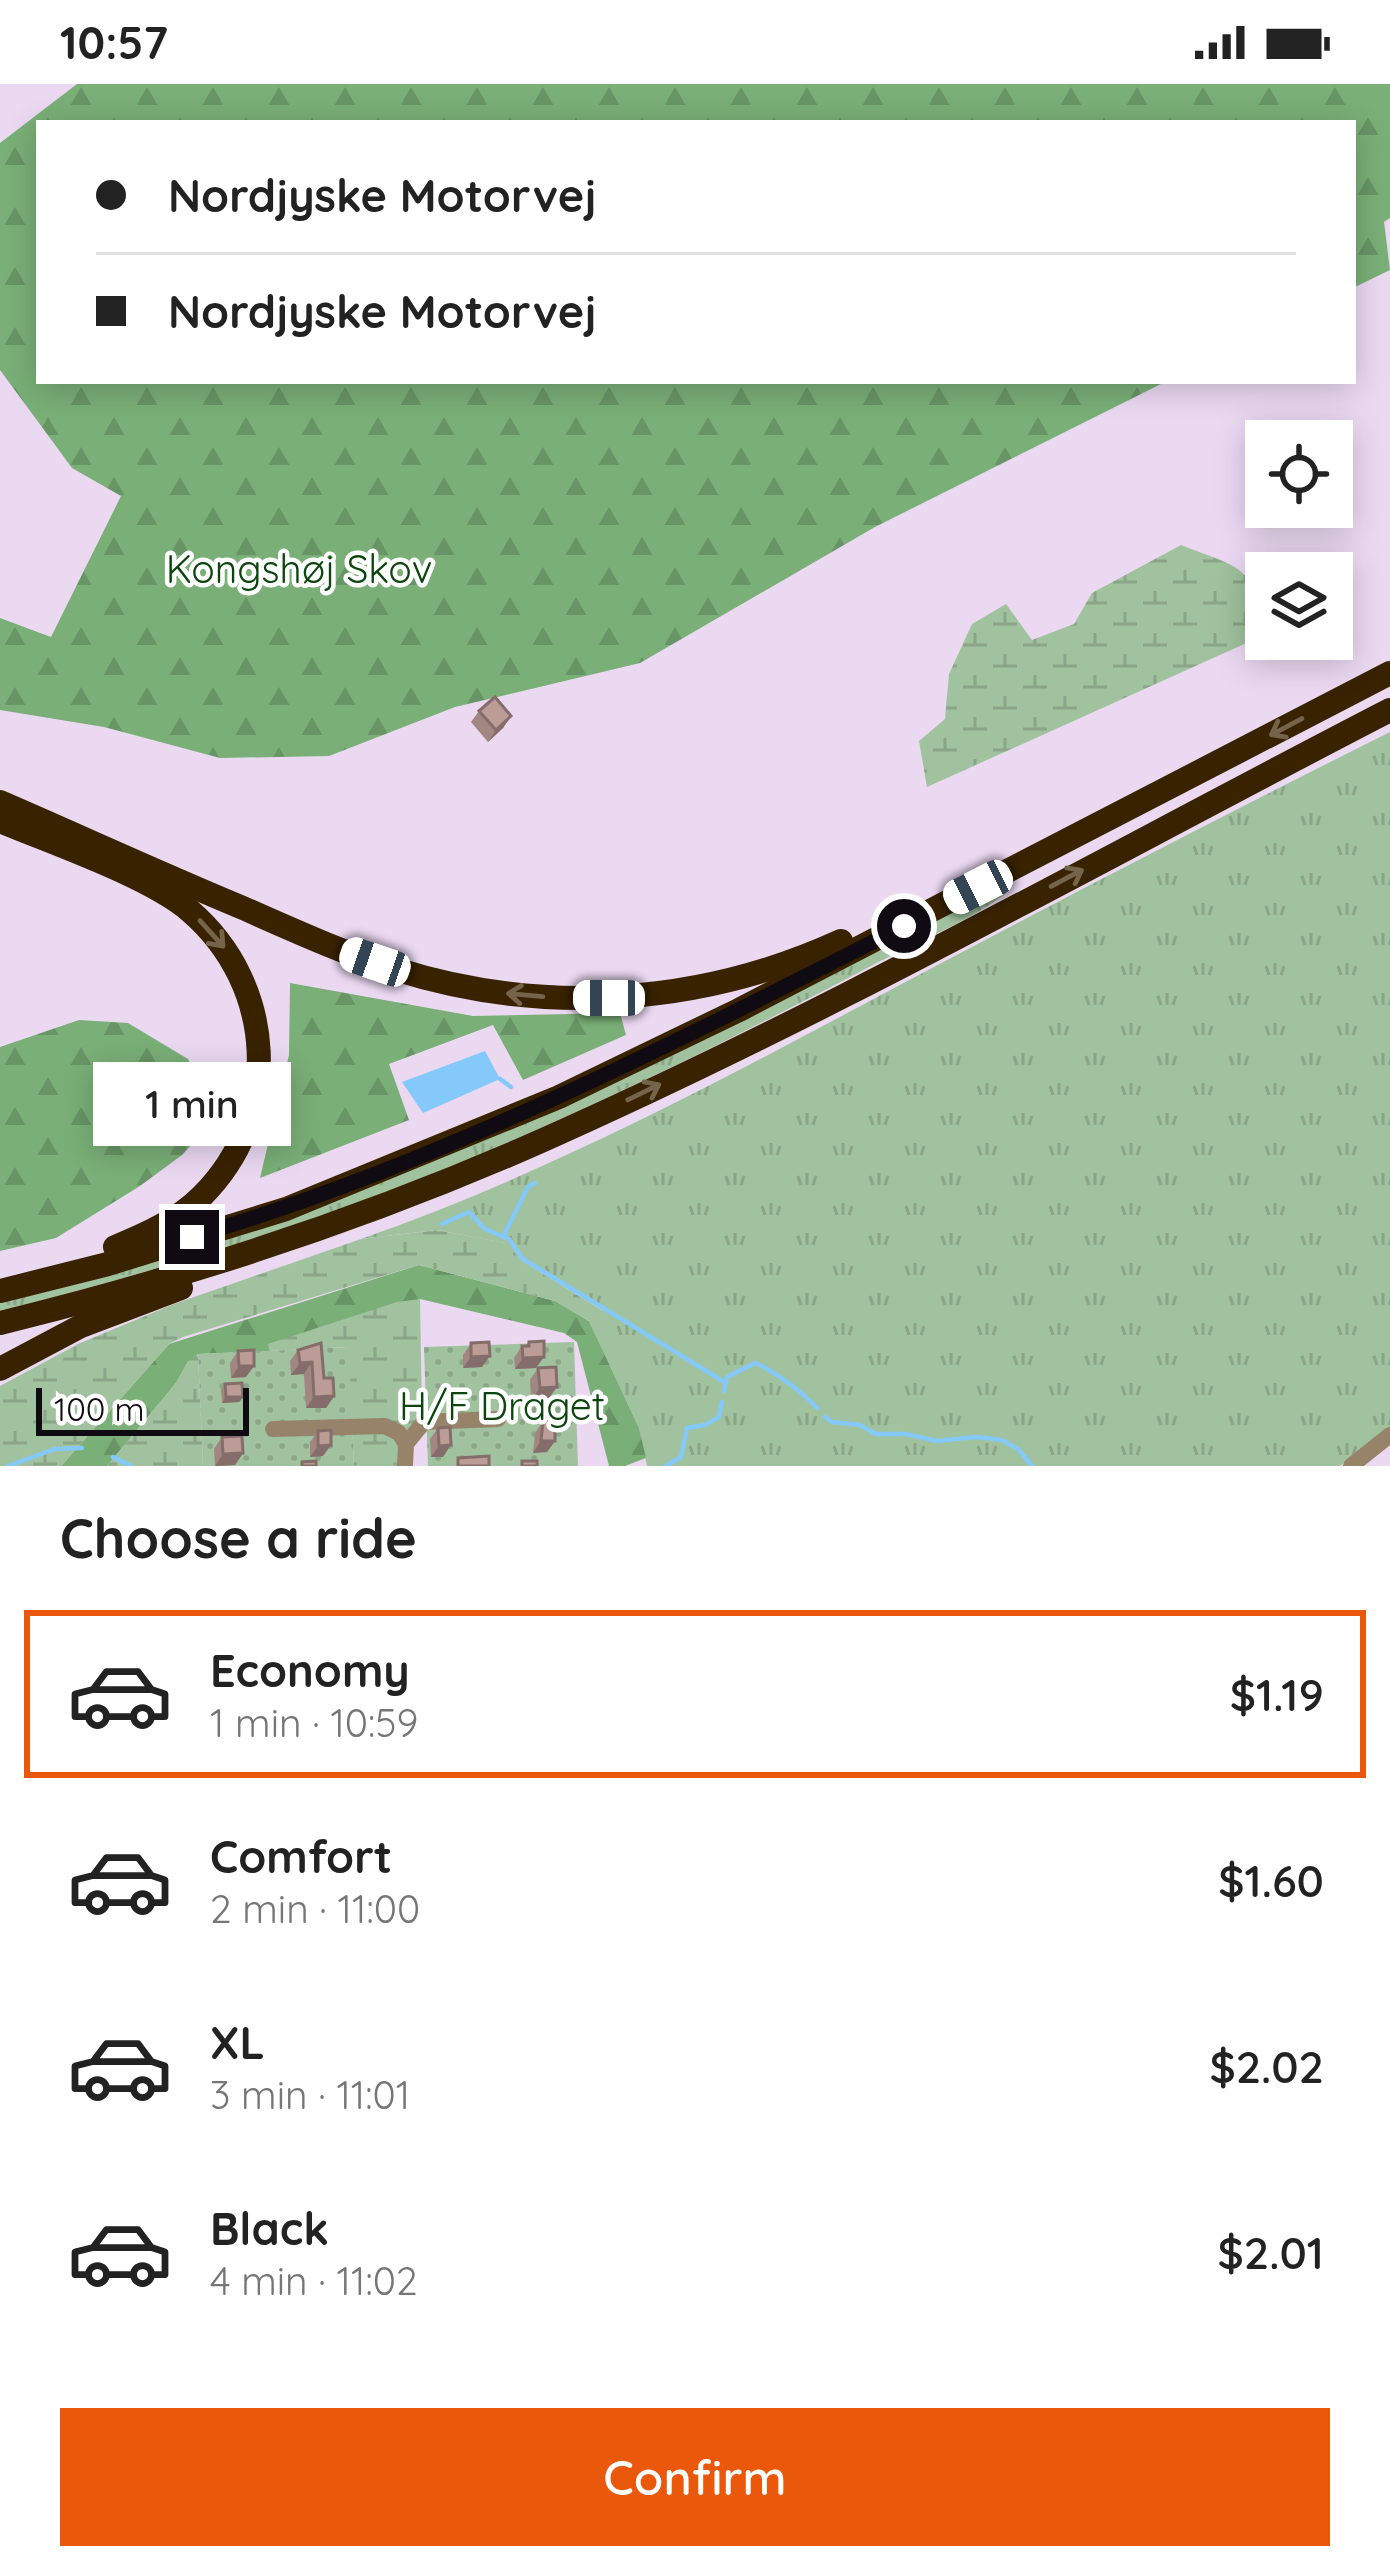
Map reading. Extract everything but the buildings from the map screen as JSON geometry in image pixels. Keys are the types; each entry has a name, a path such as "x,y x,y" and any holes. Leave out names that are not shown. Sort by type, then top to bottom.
{"highway":[{"path":"0,1291 286,1209 458,1142 680,1040 1390,673"},
{"path":"0,1369 81,1326 356,1227 538,1142 776,1028 1390,710"},
{"path":"0,802 352,954 462,986 563,998 649,996 759,974 1089,830"},
{"path":"0,820 158,890 185,907 230,955 256,1018 260,1048 260,1076 247,1127 227,1165 203,1194 143,1236 102,1252 0,1278"},
{"path":"0,1323 287,1239 538,1142"}],"street":[{"path":"405,1466 406,1444 413,1431 435,1419 497,1419"},
{"path":"273,1429 385,1426 399,1433 406,1444"},
{"path":"1351,1466 1390,1436"}],"green space":[{"name":"Kongshøj Skov","path":"77,84 1390,84 1390,218 1384,222 1390,270 1356,287 1356,120 36,120 36,384 1161,384 875,527 640,663 455,707 329,756 220,758 104,727 0,710 0,618 51,637 121,496 72,468 0,370 0,143"},
{"path":"1181,545 1219,559 1245,576 1245,644 927,787 919,741 945,719 949,674 972,624 1006,604 1032,640 1074,624 1092,593"},
{"path":"1390,732 1390,1429 1340,1466 647,1466 639,1428 589,1321 602,1310 522,1261 505,1243 437,1230 361,1239 498,1186 633,1124"},
{"path":"1014,884 971,916 735,1036 452,1166 269,1234 0,1312 0,1301 306,1210"},
{"path":"290,983 473,1016 620,1013 626,1035 523,1080 493,1025 389,1064 409,1120 260,1178 289,1055"},
{"path":"79,1020 128,1023 188,1059 205,1090 203,1132 182,1155 140,1186 56,1238 0,1251 0,1047"},
{"path":"437,1230 506,1243 522,1261 603,1311 589,1321 555,1301 419,1265 183,1337 169,1344 61,1466 0,1466 0,1386 78,1344 174,1304 361,1239"},
{"path":"419,1265 555,1301 589,1321 639,1428 646,1458 609,1466 577,1342 564,1333 420,1299 269,1344 270,1351 198,1354 107,1466 61,1466 169,1344"},
{"path":"420,1299 422,1414 402,1447 401,1466 354,1466 348,1347 270,1351 268,1344 397,1302"},
{"name":"H/F Draget","path":"574,1342 578,1466 428,1466 424,1347"},
{"name":"H/F Draget","path":"349,1347 354,1466 203,1466 198,1354"},
{"path":"198,1354 203,1466 107,1466 176,1383 188,1361"}],"water":[{"path":"485,1051 500,1079 423,1113 402,1082"}],"waterway":[{"path":"500,1079 511,1087"},
{"path":"503,1237 528,1187 535,1183"},
{"path":"442,1224 469,1212 485,1229 509,1239 523,1259 726,1383"},
{"path":"724,1391 727,1377 755,1363 788,1382 817,1408"},
{"path":"666,1466 681,1457 687,1428 719,1417 722,1402"},
{"path":"825,1417 876,1434 937,1441 1002,1440 1018,1449 1032,1466"},
{"path":"8,1466 55,1449 82,1448"},
{"path":"113,1457 131,1466"}],"route":[{"path":"192,1237 286,1209 458,1142 620,1069 904,926"}]}
